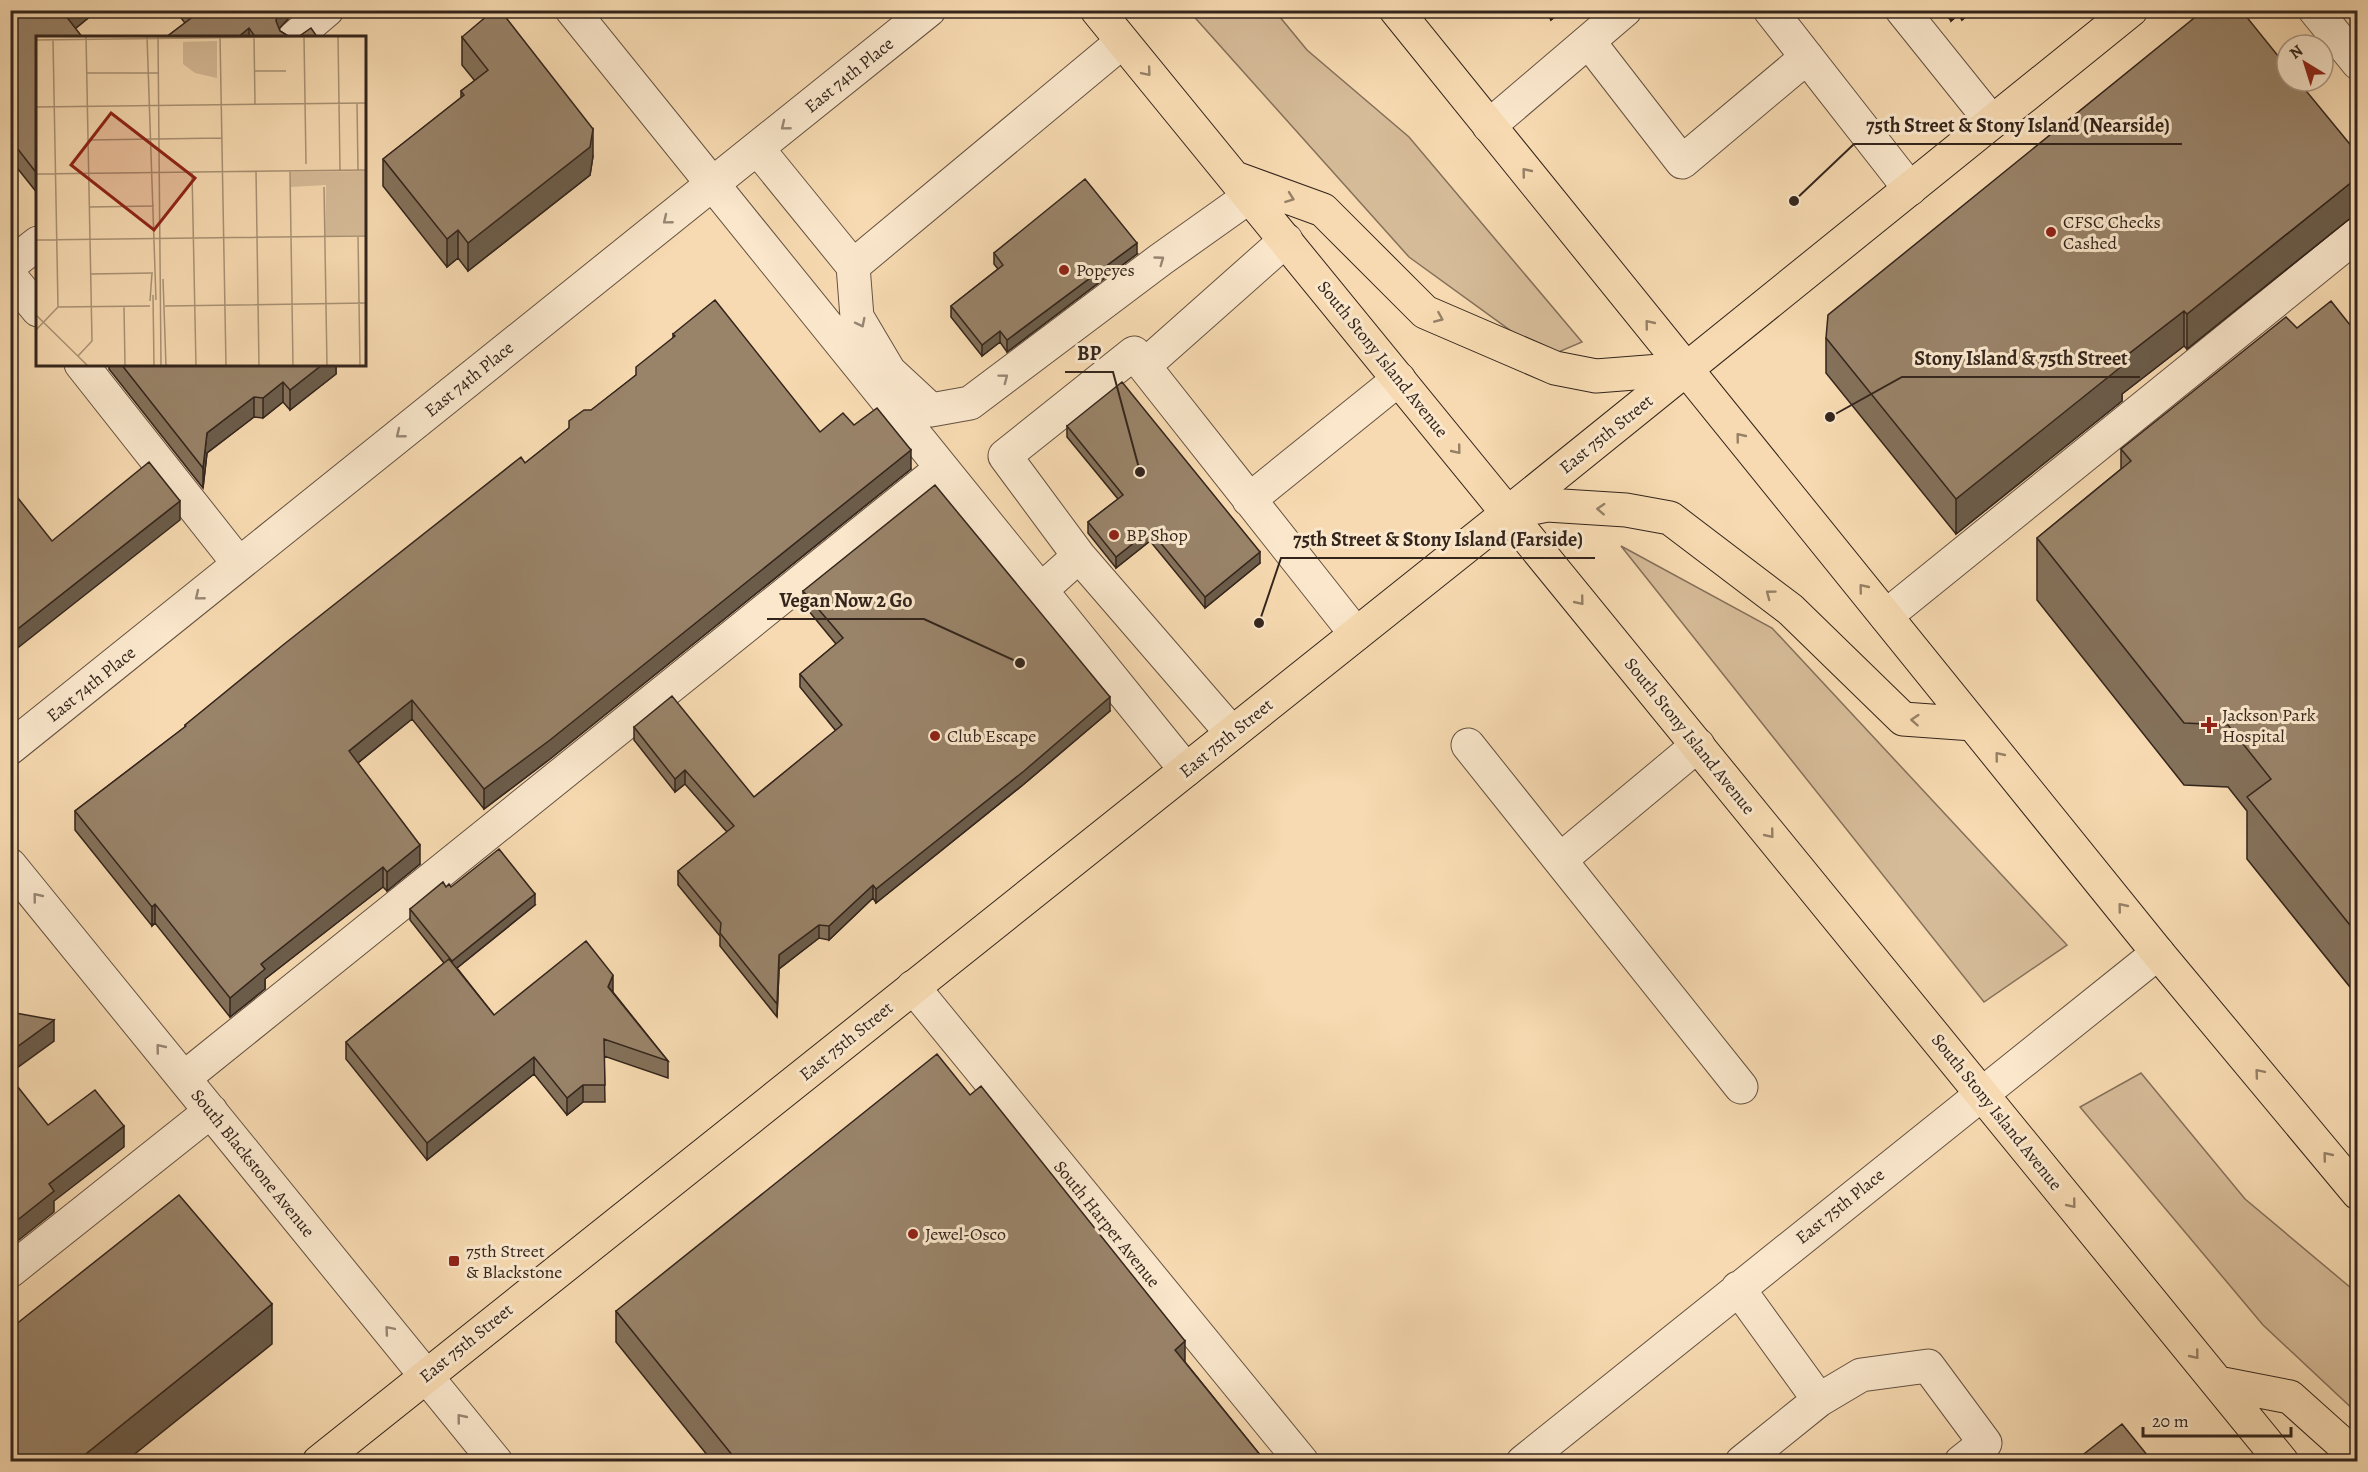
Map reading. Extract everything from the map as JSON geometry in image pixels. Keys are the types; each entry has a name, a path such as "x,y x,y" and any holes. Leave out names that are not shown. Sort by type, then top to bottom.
{"main road":[{"name":"South Stony Island Avenue","path":"1097,10 2282,1461"},
{"path":"1396,10 2158,953 2358,1193"},
{"name":"East 75th Street","path":"319,1461 1508,513 2131,10"},
{"path":"1242,187 1323,210 1425,312 1555,368 1596,376 1686,369"},
{"path":"1508,513 1547,506 1626,510 1670,518 1791,610 1903,719 1973,724"},
{"path":"2218,1383 2290,1397 2358,1458"}],"street":[{"path":"296,36 327,10"},
{"path":"572,10 1186,770"},
{"name":"East 74th Place","path":"10,748 929,10"},
{"path":"1489,126 1625,10"},
{"path":"1770,10 1910,189"},
{"path":"1902,10 1992,122"},
{"path":"2315,10 2358,63"},
{"path":"853,266 1122,42"},
{"path":"1589,42 1682,162 1807,57"},
{"path":"757,148 853,266 857,317 889,371 931,410 970,403 1160,260 1242,187"},
{"path":"1886,616 2358,234"},
{"path":"1144,366 1286,240"},
{"path":"10,265 36,245"},
{"path":"10,276 36,308"},
{"path":"1232,733 1079,556 1005,456 1134,353 1356,634"},
{"path":"83,366 239,564"},
{"path":"1249,500 1399,379"},
{"path":"184,1078 942,468"},
{"path":"1041,591 1079,556"},
{"path":"1468,744 1741,1087"},
{"path":"1560,860 1698,745"},
{"name":"South Blackstone Avenue","path":"10,865 496,1461"},
{"name":"East 75th Place","path":"1523,1461 2158,953"},
{"name":"South Harper Avenue","path":"913,987 1302,1461"},
{"path":"10,1271 211,1111"},
{"path":"1738,1288 1820,1400"},
{"path":"1742,1461 1820,1400 1861,1375 1928,1366 1985,1443 1961,1461"}],"shaded area":[{"path":"1189,11 1275,11 1307,50 1409,137 1582,342 1547,357 1409,257"},
{"path":"1621,546 1772,628 2067,945 1984,1002"},
{"path":"2141,1073 2245,1199 2357,1293 2357,1413 2263,1325 2080,1107"}],"building":[{"path":"10,10 73,10 66,16 81,36 36,36 36,172 10,139"},
{"path":"191,10 278,10 276,21 280,31 288,36 255,36 249,28 239,36 168,36 195,15"},
{"path":"494,10 500,10 593,129 590,147 468,243 458,230 447,239 383,159 464,95 461,91 488,70 462,37"},
{"path":"2204,10 2241,10 2275,52 2275,93 2308,93 2358,154 2358,177 2187,314 2184,311 2118,362 2122,366 1956,499 1826,338 1828,315"},
{"path":"311,28 317,36 299,36"},
{"name":"Popeyes","path":"1085,179 1137,243 1007,340 1000,331 982,345 951,306 1003,265 994,253"},
{"path":"715,300 820,432 843,413 854,425 877,408 911,450 550,740 484,789 412,700 349,751 420,845 387,872 383,867 261,964 265,969 230,998 155,904 152,907 75,811 186,726 283,645 521,457 525,463 569,428 569,421 584,410 591,410 636,375 636,367"},
{"name":"Jackson Park Hospital","path":"2331,301 2358,335 2358,935 2247,797 2271,779 2228,725 2184,723 2037,538 2131,461 2121,449 2286,317 2297,328"},
{"path":"123,366 320,366 290,390 283,382 263,398 254,397 207,433 203,468"},
{"path":"1122,382 1260,552 1205,597 1150,530 1116,557 1088,522 1123,495 1067,426"},
{"path":"149,462 180,501 10,635 10,488 52,541"},
{"path":"935,485 1110,697 1024,771 876,889 873,885 829,926 819,925 779,955 777,1004 720,933 721,923 678,871 734,826 685,770 675,779 634,727 672,696 754,797 842,725 800,674 843,638 803,591"},
{"path":"499,849 535,894 452,961 410,909 443,882 446,887 449,884 451,887"},
{"path":"586,941 613,975 608,987 668,1061 604,1039 605,1085 583,1085 567,1098 534,1057 427,1143 346,1042 449,959 494,1015"},
{"path":"10,1012 54,1020 10,1052"},
{"name":"Jewel-Osco","path":"937,1054 970,1095 981,1086 1185,1341 1175,1350 1265,1461 737,1461 616,1311"},
{"path":"10,1077 48,1125 95,1090 124,1126 49,1184 54,1191 10,1226"},
{"path":"179,1195 272,1304 77,1461 10,1461 10,1329"},
{"path":"2122,1424 2152,1461 2075,1461"}],"place":[{"name":"75th Street & Stony Island (Nearside)","path":"1794,201"},
{"name":"CFSC Checks Cashed","path":"2051,232"},
{"name":"Popeyes","path":"1064,270"},
{"name":"Stony Island & 75th Street","path":"1830,417"},
{"name":"BP","path":"1140,472"},
{"name":"BP Shop","path":"1114,535"},
{"name":"75th Street & Stony Island (Farside)","path":"1259,623"},
{"name":"Vegan Now 2 Go","path":"1020,663"},
{"name":"Jackson Park Hospital","path":"2209,725"},
{"name":"Club Escape","path":"935,736"},
{"name":"Jewel-Osco","path":"913,1234"},
{"name":"75th Street & Blackstone","path":"454,1261"}]}
